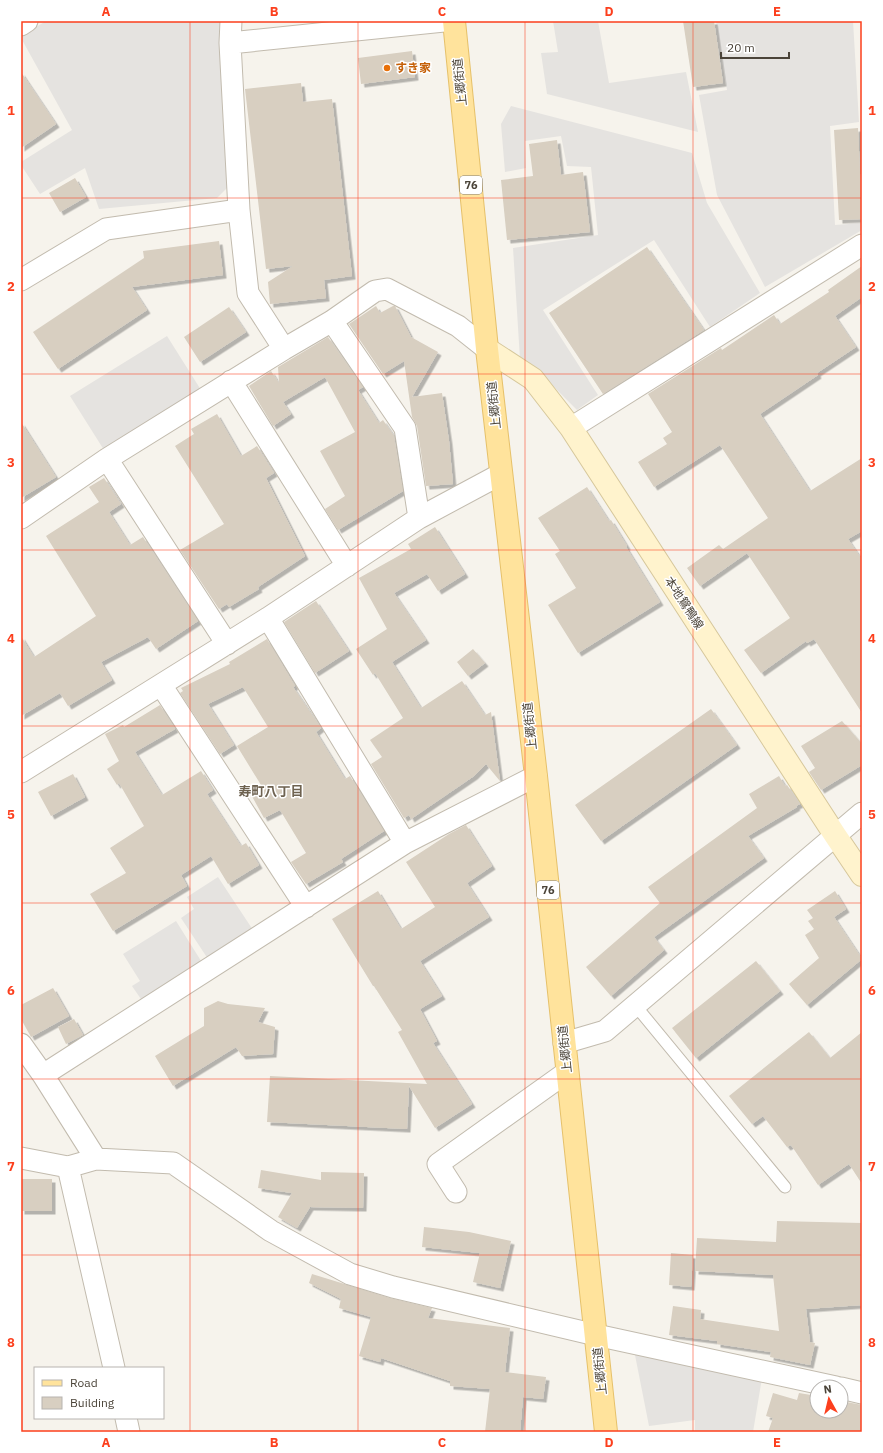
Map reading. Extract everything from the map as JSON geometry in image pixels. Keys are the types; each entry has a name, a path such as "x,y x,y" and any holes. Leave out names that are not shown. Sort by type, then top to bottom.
{"main road":[{"name":"上郷街道","path":"454,21 487,349 536,776 606,1432"},
{"name":"本地鴛鴨線","path":"487,349 533,379 571,428 862,875"}],"street":[{"path":"21,25 27,21"},
{"path":"231,21 230,43 239,210 248,293 284,349"},
{"path":"230,43 444,21"},
{"path":"21,280 106,229 239,210"},
{"path":"571,428 862,245"},
{"path":"21,518 107,459 284,349 332,321 375,291 387,289 458,326 487,349"},
{"path":"332,321 405,428 419,518"},
{"path":"231,382 346,566"},
{"path":"107,459 227,644"},
{"path":"21,772 268,618 419,518 501,474"},
{"path":"268,618 405,843"},
{"path":"161,685 306,907"},
{"path":"43,1075 405,843 536,776"},
{"path":"564,1043 605,1031 862,813"},
{"path":"21,1044 43,1075 96,1159"},
{"path":"456,1192 438,1164 567,1072"},
{"path":"21,1158 68,1167 96,1159 173,1163 270,1231 350,1274 393,1288 596,1335 809,1381"},
{"path":"68,1167 114,1367"},
{"path":"849,1390 862,1393"},
{"path":"126,1419 129,1432"}],"lane":[{"path":"635,1005 785,1187"}],"shaded area":[{"path":"46,21 221,21 221,59 227,188 217,198 99,209 85,168 40,194 21,165 21,162 72,130 21,38 21,36"},
{"path":"553,21 598,21 609,83 686,72 698,132 547,94 541,53 558,52"},
{"path":"716,21 853,21 859,122 830,126 835,225 862,223 862,230 765,287 717,195 699,95 727,90"},
{"path":"511,106 692,153 707,203 760,293 710,327 654,240 543,310 598,395 577,410 537,370 520,359 513,248 598,235 591,167 567,166 561,136 525,141 526,168 505,172 501,124"},
{"path":"167,336 201,390 104,450 70,396"},
{"path":"218,877 253,930 208,959 181,918 194,909 187,897"},
{"path":"176,921 203,964 143,1002 132,986 140,981 123,954"},
{"path":"634,1350 762,1378 753,1432 695,1432 695,1420 649,1426"}],"building":[{"path":"683,21 714,21 723,83 693,87"},
{"name":"すき家","path":"412,51 415,77 361,84 358,58"},
{"path":"21,72 56,124 21,148"},
{"path":"301,83 303,102 332,99 352,276 324,280 326,298 270,304 268,282 293,266 266,269 245,89"},
{"path":"858,128 862,219 839,220 834,130"},
{"path":"557,140 561,175 583,172 590,232 507,240 501,180 533,176 529,144"},
{"path":"75,178 86,197 60,212 49,193"},
{"path":"219,241 223,275 132,287 147,310 58,369 33,332 144,258 143,251"},
{"path":"647,247 704,330 603,394 549,313"},
{"path":"862,266 862,297 835,316 856,347 817,373 818,375 760,414 810,491 862,458 862,531 848,539 862,560 862,713 814,639 807,643 806,641 761,673 744,650 790,618 747,553 700,586 687,568 719,545 723,549 768,518 720,445 654,487 638,462 667,444 663,438 672,432 648,394 721,348 722,350 774,315 780,324 829,292 828,290"},
{"path":"376,306 380,313 395,306 411,337 438,352 412,397 442,393 453,484 426,486 417,426 412,417 404,361 383,374 349,324"},
{"path":"229,307 246,332 200,362 184,337"},
{"path":"328,337 363,387 358,390 379,423 383,420 394,436 403,491 338,530 325,509 345,496 320,451 355,432 325,377 283,402 291,414 273,426 249,386 271,371 279,383 278,367"},
{"path":"217,414 241,456 257,446 274,473 266,478 305,556 258,587 259,589 229,607 227,604 219,609 180,550 224,524 175,446 194,434 191,429"},
{"path":"21,422 56,477 21,498"},
{"path":"104,478 121,504 109,512 130,545 143,537 198,621 156,649 148,637 101,662 112,680 68,706 60,693 21,716 21,636 34,657 96,616 46,536 99,502 89,487"},
{"path":"587,487 609,521 611,520 660,602 578,653 548,605 576,588 555,554 560,551 538,518"},
{"path":"435,527 465,574 438,591 427,574 394,593 426,640 392,662 421,708 462,681 485,715 491,712 500,781 486,764 474,776 411,819 409,815 404,818 371,764 382,757 370,740 403,718 375,673 373,675 356,649 387,629 359,578 411,549 408,544"},
{"path":"316,601 349,651 315,673 284,622"},
{"path":"267,639 295,686 293,687 321,728 316,732 345,779 350,776 384,831 341,859 343,862 306,884 291,862 306,853 280,810 264,818 249,791 261,785 237,746 268,727 243,687 208,704 234,745 220,754 180,693 183,691 181,688 230,664 229,662"},
{"path":"473,649 485,663 468,676 457,662"},
{"path":"160,705 175,729 135,752 162,795 201,771 213,790 207,794 241,846 246,843 259,865 228,884 211,856 181,875 187,886 113,931 90,894 126,873 110,848 144,826 119,783 117,785 107,769 119,761 105,734 123,725 124,727"},
{"path":"711,709 737,745 601,841 575,805"},
{"path":"842,721 862,744 862,765 821,790 809,772 815,768 801,746"},
{"path":"73,774 85,797 51,816 38,792"},
{"path":"779,776 800,804 748,836 764,858 654,937 664,950 611,996 586,967 660,903 648,887 757,808 749,794"},
{"path":"466,825 492,866 467,883 489,917 420,961 442,996 420,1009 437,1041 433,1043 472,1104 435,1128 409,1086 407,1129 267,1122 270,1076 427,1084 398,1032 402,1030 332,919 378,891 401,929 435,907 406,862 449,834"},
{"path":"835,891 846,909 834,917 862,959 807,1005 789,984 819,958 805,935 814,929 808,921 813,918 807,910"},
{"path":"756,961 780,991 696,1058 672,1028"},
{"path":"53,988 69,1016 31,1037 21,1019 21,1005"},
{"path":"218,1001 228,1004 265,1008 258,1022 275,1027 273,1054 242,1056 236,1047 173,1086 155,1056 204,1026 204,1008"},
{"path":"74,1019 83,1035 66,1044 58,1027"},
{"path":"809,1032 830,1058 862,1032 862,1184 849,1164 818,1185 791,1145 787,1147 763,1116 752,1124 729,1096"},
{"path":"261,1170 321,1180 321,1172 364,1173 363,1208 310,1207 297,1228 278,1217 292,1193 258,1188"},
{"path":"21,1179 52,1179 52,1211 21,1211"},
{"path":"777,1221 862,1223 862,1305 806,1309 810,1342 815,1343 810,1365 770,1357 771,1352 717,1344 717,1341 669,1335 673,1306 701,1310 700,1319 779,1331 773,1275 695,1271 697,1238 776,1242"},
{"path":"424,1227 469,1232 511,1241 500,1288 473,1282 480,1253 422,1247"},
{"path":"671,1253 693,1255 691,1287 669,1285"},
{"path":"312,1274 390,1298 432,1308 428,1318 510,1328 505,1372 546,1377 543,1399 523,1397 520,1432 485,1432 490,1389 450,1386 450,1381 381,1358 380,1362 359,1356 371,1317 339,1308 341,1299 309,1283"},
{"path":"773,1393 797,1400 799,1393 809,1395 809,1419 849,1419 849,1403 862,1405 862,1432 768,1432 773,1418 766,1416"}],"place":[{"name":"すき家","path":"387,68"}],"district":[{"name":"寿町八丁目","path":"271,791"}]}
